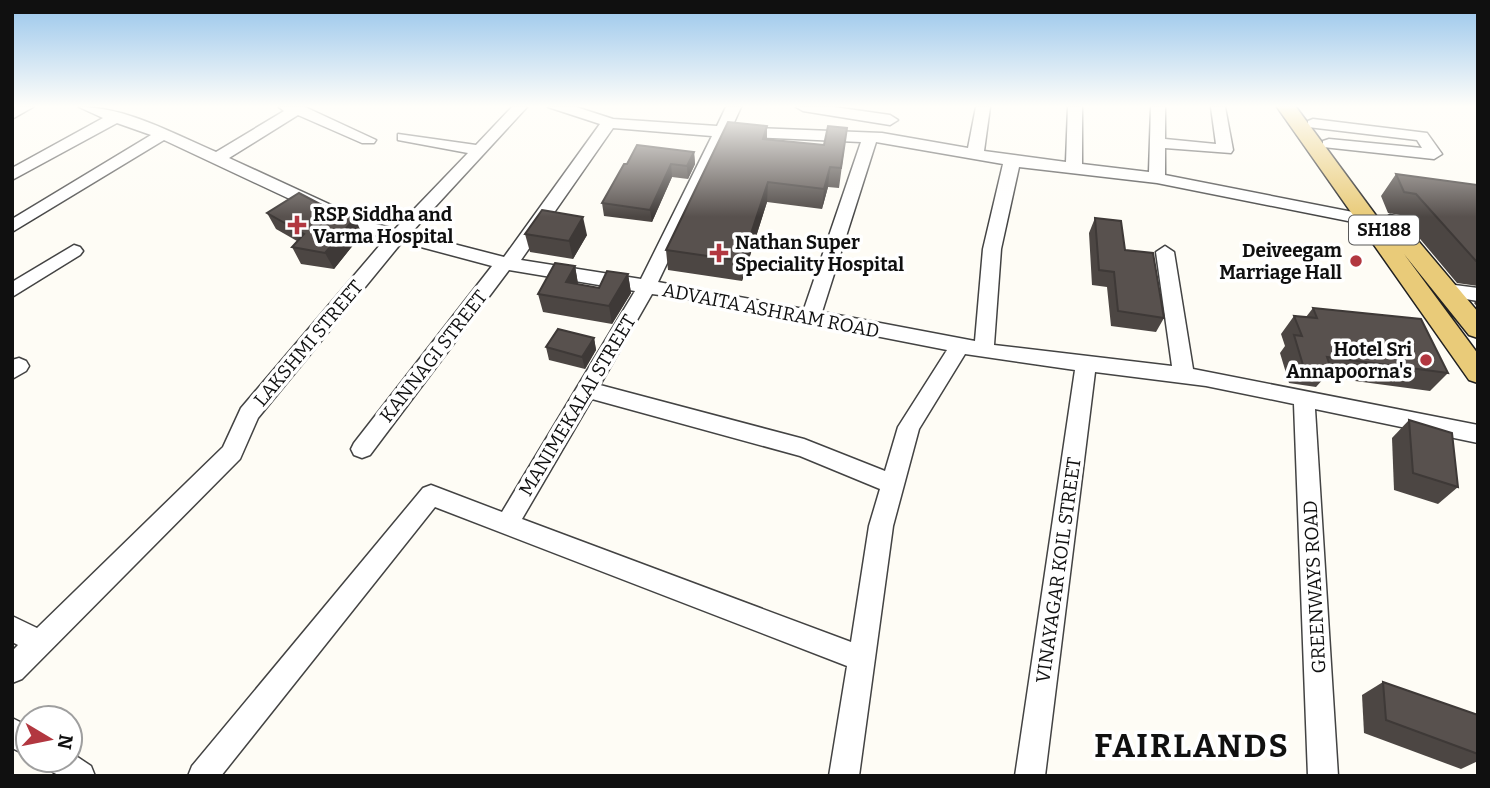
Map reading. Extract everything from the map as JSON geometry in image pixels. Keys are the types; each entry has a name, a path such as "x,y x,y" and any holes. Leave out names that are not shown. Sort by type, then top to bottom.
{"main road":[{"path":"1313,144 1478,373"},
{"name":"SH188","path":"1322,144 1478,351"},
{"path":"1329,144 1478,329"}],"street":[{"path":"12,175 68,144"},
{"path":"12,227 147,144"},
{"name":"ADVAITA ASHRAM ROAD","path":"185,144 362,226 507,263 647,286 984,351 1184,376 1304,397 1478,434"},
{"path":"218,158 239,144"},
{"path":"443,144 479,150"},
{"name":"LAKSHMI STREET","path":"12,670 232,453 249,414 397,237 485,144"},
{"name":"KANNAGI STREET","path":"362,449 507,263 594,144"},
{"name":"MANIMEKALAI STREET","path":"507,524 647,286 716,144"},
{"path":"811,317 874,144"},
{"path":"910,144 1012,161 1157,178 1368,220"},
{"path":"975,155 977,144"},
{"path":"1074,144 1074,167"},
{"path":"1157,178 1158,144"},
{"path":"1165,144 1225,150 1224,144"},
{"path":"1329,144 1434,154 1427,144"},
{"path":"984,351 992,249 1012,161"},
{"path":"12,291 74,251"},
{"path":"1165,252 1184,376"},
{"path":"1447,290 1478,295"},
{"path":"844,776 881,526 909,427 960,346"},
{"path":"12,363 19,366 12,371"},
{"name":"VINAYAGAR KOIL STREET","path":"1030,776 1086,364"},
{"path":"586,389 804,448 893,484"},
{"name":"GREENWAYS ROAD","path":"1304,397 1323,776"},
{"path":"202,776 431,495 861,659"},
{"path":"12,628 39,643"}],"building":[{"path":"717,144 845,144 841,168 830,167 824,189 768,182 742,261 666,250"},
{"path":"637,145 694,152 687,166 671,164 650,210 602,203 624,164 627,164"},
{"path":"1396,174 1478,185 1478,262 1416,194 1404,192"},
{"path":"299,193 337,213 355,218 325,253 292,247 304,234 267,213"},
{"path":"542,210 583,217 569,241 525,234"},
{"path":"1095,218 1121,221 1125,250 1153,253 1164,318 1118,311 1114,272 1099,270"},
{"path":"555,263 575,266 566,282 599,288 607,271 628,274 609,306 538,294"},
{"path":"1313,308 1421,319 1448,373 1327,357 1331,369 1303,365 1294,335 1302,336 1294,316 1317,318"},
{"path":"558,329 594,338 582,357 546,347"},
{"path":"1409,420 1452,433 1458,487 1413,473"},
{"path":"1383,682 1478,715 1478,754 1386,720"}],"place":[{"name":"RSP Siddha and Varma Hospital","path":"297,225"},
{"name":"Nathan Super Speciality Hospital","path":"719,253"},
{"name":"Deiveegam Marriage Hall","path":"1356,261"},
{"name":"Hotel Sri Annapoorna's","path":"1426,360"}],"district":[{"name":"FAIRLANDS","path":"1192,746"}]}
